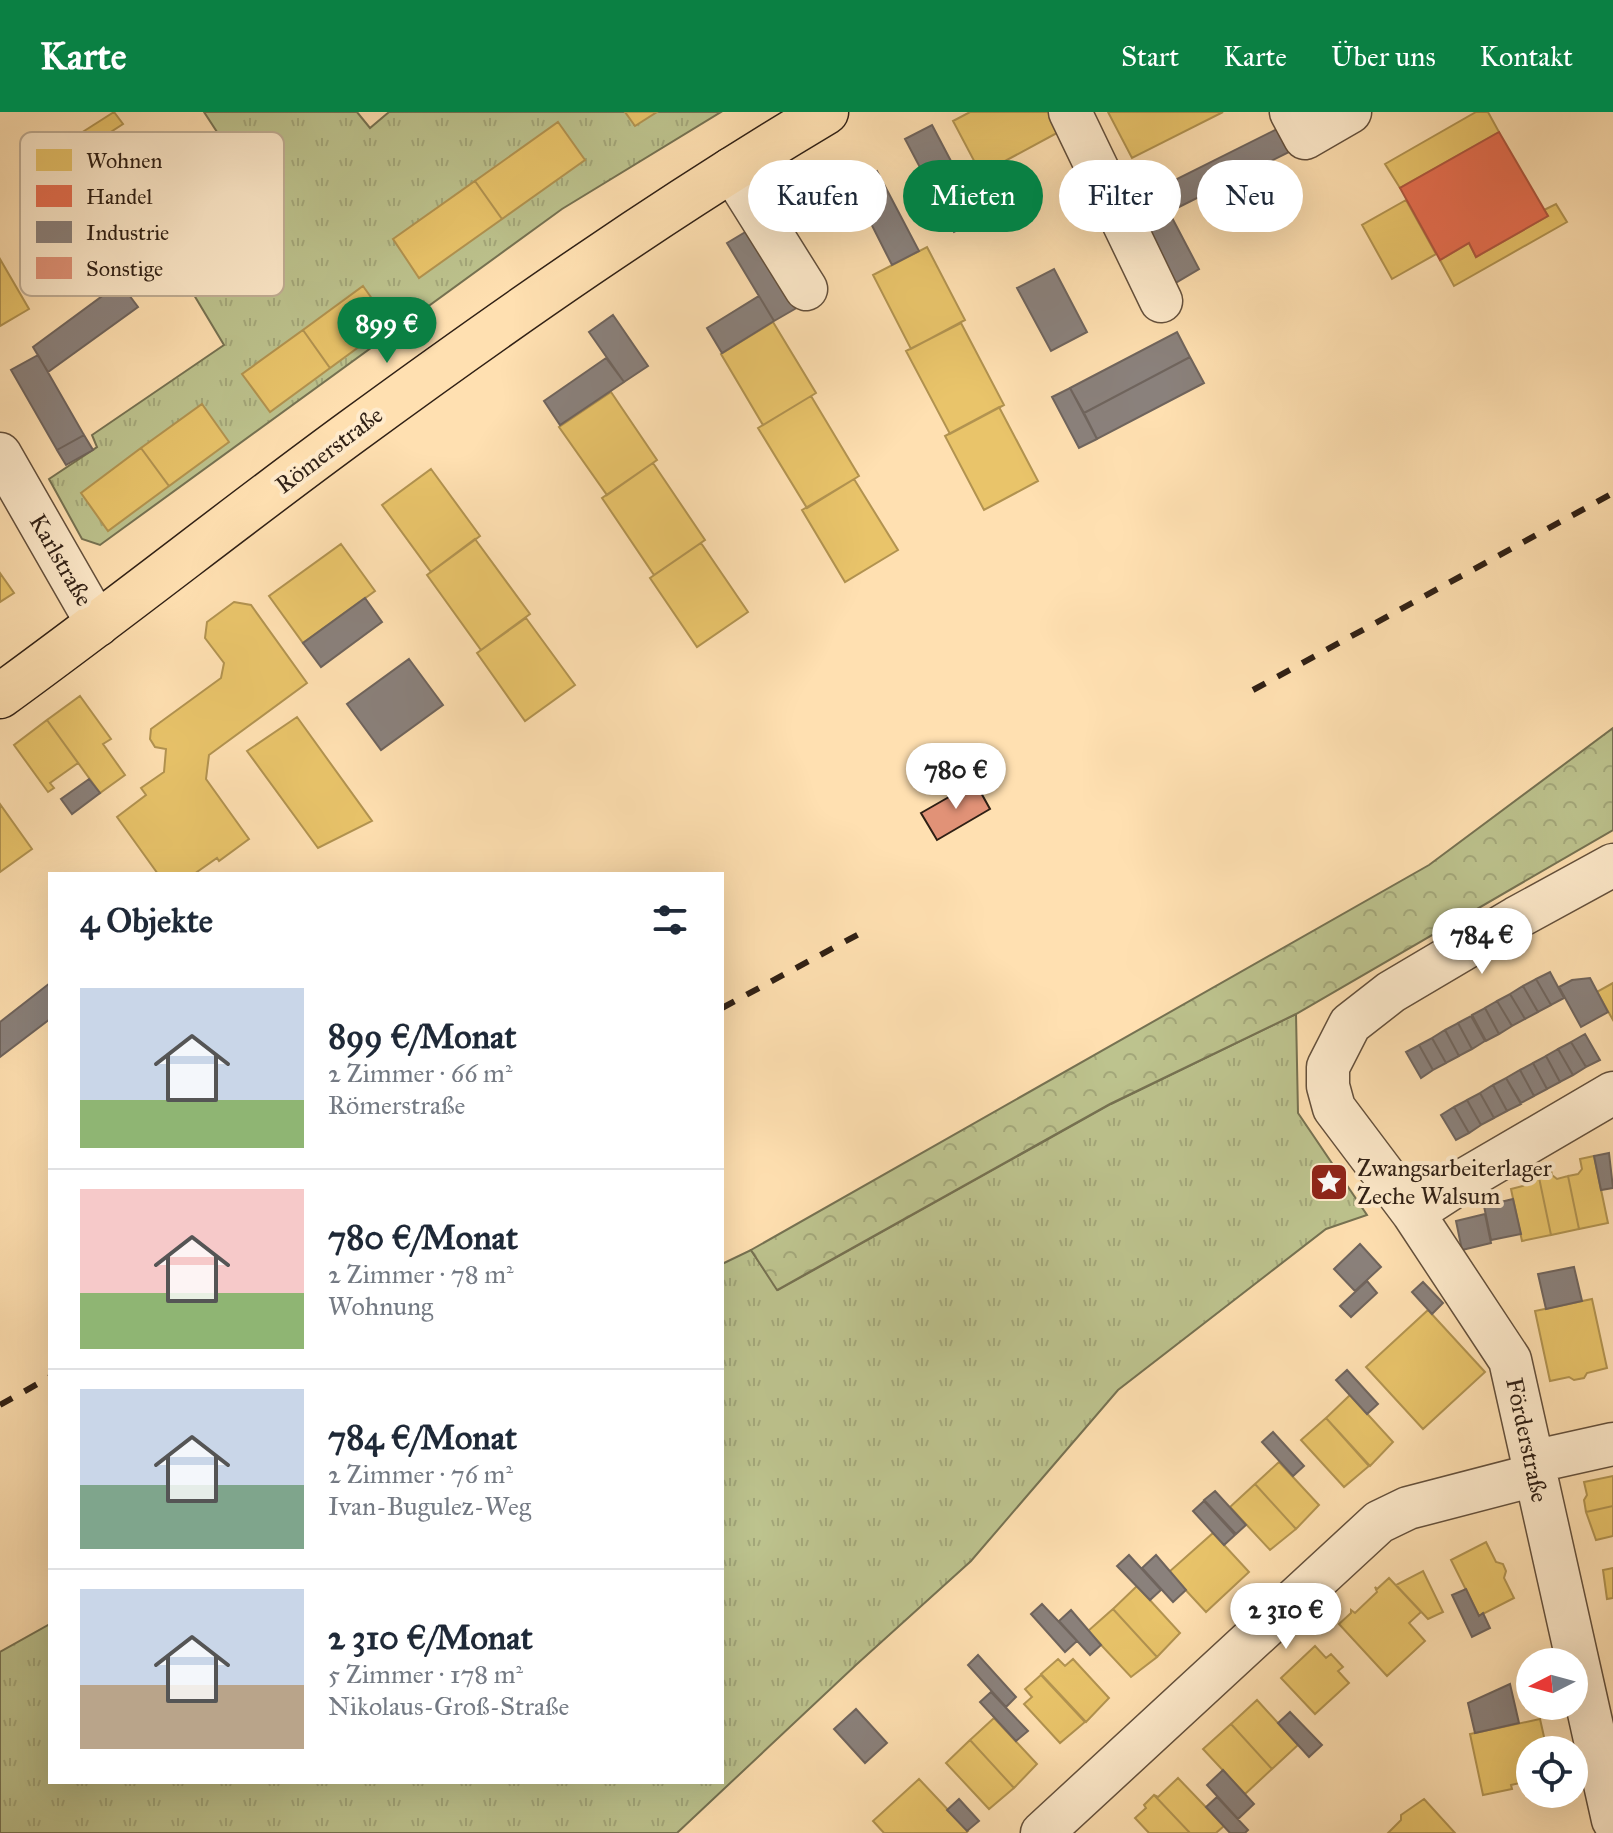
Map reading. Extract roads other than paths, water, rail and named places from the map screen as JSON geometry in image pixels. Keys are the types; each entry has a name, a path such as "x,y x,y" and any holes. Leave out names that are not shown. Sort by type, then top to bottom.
{"main road":[{"name":"Römerstraße","path":"0,696 354,430 651,221 826,112"}],"street":[{"path":"1070,112 1161,301"},
{"path":"1291,112 1305,138 1350,112"},
{"path":"731,169 806,289"},
{"name":"Karlstraße","path":"0,454 98,625"},
{"name":"Förderstraße","path":"1613,865 1391,992 1350,1024 1328,1067 1328,1086 1334,1108 1413,1213 1510,1360 1613,1820"},
{"path":"1413,1213 1613,1093"},
{"path":"1042,1833 1379,1522 1408,1508 1613,1444"}],"railway":[{"path":"1253,690 1613,493"},
{"path":"724,1007 859,934"},
{"path":"0,1405 48,1378"}],"place":[{"name":"Zwangsarbeiterlager Zeche Walsum","path":"1329,1182"}]}
